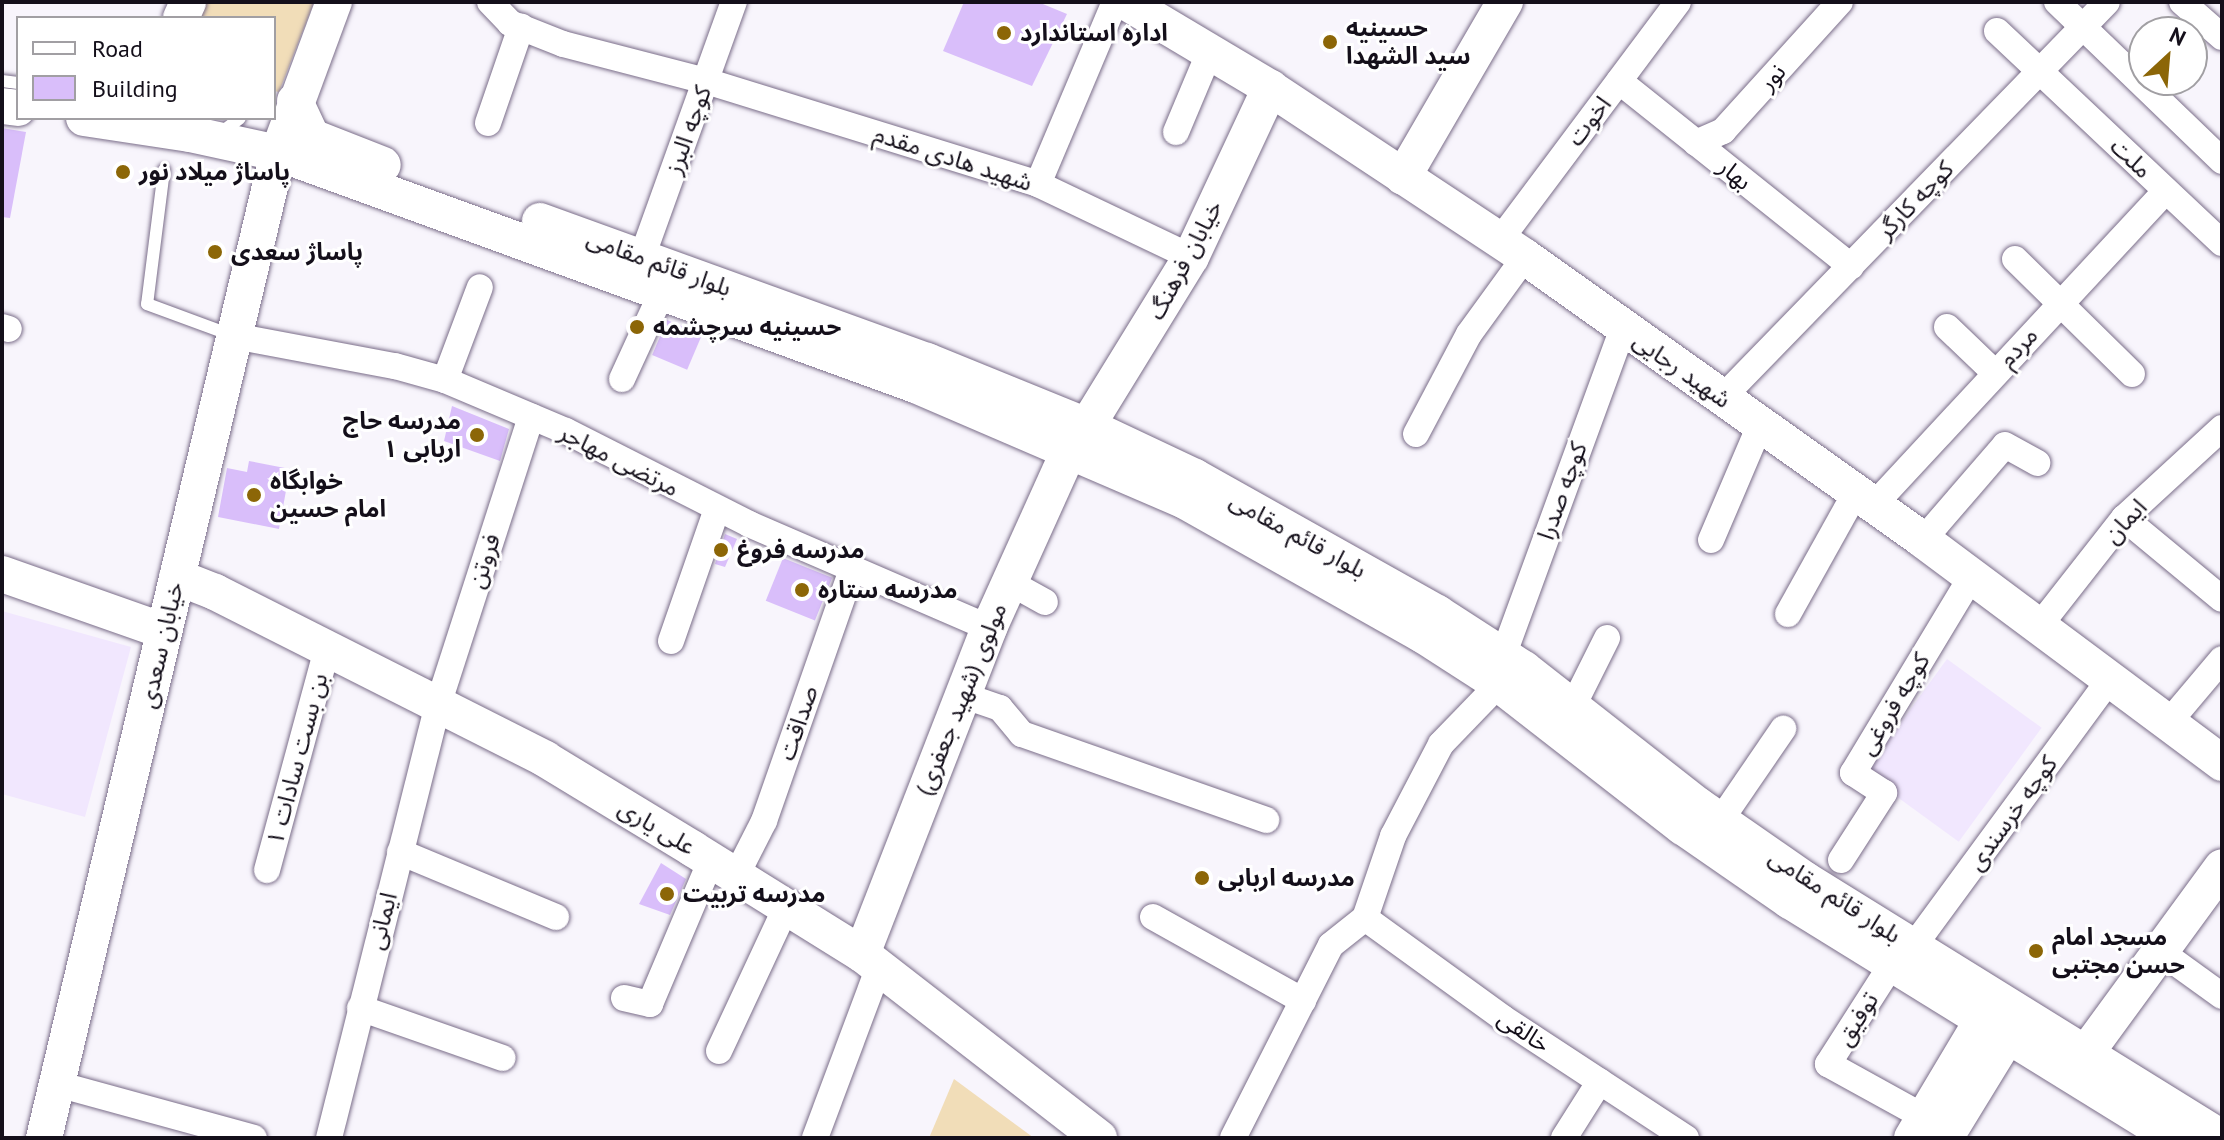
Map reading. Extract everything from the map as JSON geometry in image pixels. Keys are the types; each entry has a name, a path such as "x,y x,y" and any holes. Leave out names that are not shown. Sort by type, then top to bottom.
{"main road":[{"name":"خیابان سعدی","path":"44,1138 290,102 334,2"},
{"path":"1403,177 1505,2"},
{"name":"شهید رجایی","path":"1128,3 1270,88 1512,248 1923,540 2222,763"},
{"name":"خیابان فرهنگ","path":"1078,437 1191,257 1270,88"},
{"name":"بلوار قائم مقامی","path":"290,102 312,137 642,257 882,359 1078,437 1423,635 1573,706 1599,742 1683,827 1790,901 1903,955 2086,1053 2222,1138"},
{"name":"بلوار قائم مقامی","path":"110,120 200,127 662,292 882,359"},
{"path":"200,127 248,165 267,199"},
{"name":"مولوی (شهید جعفری)","path":"870,960 962,695 1009,582 1078,437"},
{"path":"2,574 164,631"},
{"name":"علی یاری","path":"177,577 215,592 545,759 870,960 1099,1138"},
{"name":"بلوار قائم مقامی","path":"1501,670 1599,742 1804,879 1996,1027 2174,1138"},
{"path":"2086,1053 2222,867"},
{"path":"1940,1132 1965,1076 1996,1027"}],"street":[{"name":"شهید هادی مقدم","path":"490,2 510,23 563,44 706,81 1038,184 1191,257"},
{"name":"کوچه البرز","path":"642,257 734,2"},
{"name":"اخوت","path":"1416,434 1512,248 1619,81 1678,2"},
{"name":"نور","path":"1696,143 1723,131 1840,2"},
{"path":"2057,2 2222,161"},
{"name":"کوچه کارگر","path":"1722,398 2107,2"},
{"path":"2182,2 2222,37"},
{"path":"1038,184 1128,3"},
{"path":"488,123 521,27"},
{"name":"ملت","path":"1997,31 2222,243"},
{"path":"1176,132 1210,51"},
{"name":"بهار","path":"1619,81 1851,266"},
{"name":"مردم","path":"1788,614 1864,499 1994,372 2166,191"},
{"path":"2015,259 2132,374"},
{"path":"445,380 480,287"},
{"path":"622,379 662,292"},
{"path":"1947,327 1994,372"},
{"name":"کوچه صدرا","path":"1501,670 1623,328"},
{"name":"مرتضی مهاجر","path":"234,336 395,366 445,380 566,431 717,509 989,628"},
{"name":"فروتن","path":"438,705 531,417"},
{"path":"1711,540 1760,425"},
{"name":"ایمان","path":"2040,625 2124,518 2222,428"},
{"path":"1923,540 2005,445 2037,463"},
{"path":"671,641 717,509"},
{"path":"2124,518 2222,599"},
{"name":"صداقت","path":"624,998 650,1004 724,868 764,821 853,567"},
{"name":"کوچه فروغی","path":"1841,860 1884,793 1853,773 1972,576"},
{"path":"1009,582 1045,602"},
{"path":"1573,706 1607,638"},
{"name":"بن بست سادات ۱","path":"267,870 327,649"},
{"path":"2169,722 2222,659"},
{"path":"1233,1138 1331,945 1365,918 1393,836 1441,744 1501,670"},
{"name":"کوچه خرسندی","path":"1903,955 2110,679"},
{"path":"962,695 1000,708 1022,734 1266,820"},
{"name":"ایمانی","path":"329,1138 438,705"},
{"path":"1720,821 1783,729"},
{"path":"400,852 556,917"},
{"path":"719,1051 786,907"},
{"path":"1153,917 1303,1001"},
{"name":"خالقی","path":"1365,918 1503,1018 1686,1138"},
{"path":"2161,952 2222,996"},
{"name":"توفیق","path":"1903,955 1828,1064 1940,1132"},
{"path":"815,1138 870,960"},
{"path":"360,1008 503,1058"},
{"path":"1564,1138 1600,1081"},
{"path":"57,1084 254,1138"}],"lane":[{"path":"164,170 147,304 234,336"}],"shaded area":[{"path":"204,2 314,2 279,92 276,91 276,16 198,16"},
{"path":"2,611 131,647 85,817 2,794"},
{"path":"1947,659 2042,728 1959,842 1864,773"},
{"path":"954,1079 1034,1138 929,1138"}],"building":[{"name":"اداره استاندارد","path":"964,2 1038,2 1067,14 1032,86 943,51"},
{"path":"2,128 26,132 10,218 2,217"},
{"path":"667,320 702,335 687,370 652,355"},
{"name":"مدرسه حاج اربابی ۱","path":"452,406 509,429 500,461 444,441"},
{"name":"خوابگاه امام حسین","path":"249,461 290,469 279,529 218,517 227,468 247,472"},
{"path":"725,534 737,539 725,567 715,564"},
{"name":"مدرسه ستاره","path":"783,558 832,578 815,621 766,601"},
{"name":"مدرسه تربیت","path":"661,863 686,879 670,915 639,904"}],"place":[{"name":"اداره استاندارد","path":"1004,33"},
{"name":"حسینیه سید الشهدا","path":"1330,42"},
{"name":"پاساژ میلاد نور","path":"123,172"},
{"name":"پاساژ سعدی","path":"215,252"},
{"name":"حسینیه سرچشمه","path":"637,327"},
{"name":"مدرسه حاج اربابی ۱","path":"477,435"},
{"name":"خوابگاه امام حسین","path":"254,495"},
{"name":"مدرسه فروغ","path":"721,550"},
{"name":"مدرسه ستاره","path":"802,590"},
{"name":"مدرسه اربابی","path":"1202,878"},
{"name":"مدرسه تربیت","path":"667,894"},
{"name":"مسجد امام حسن مجتبی","path":"2036,951"}]}
